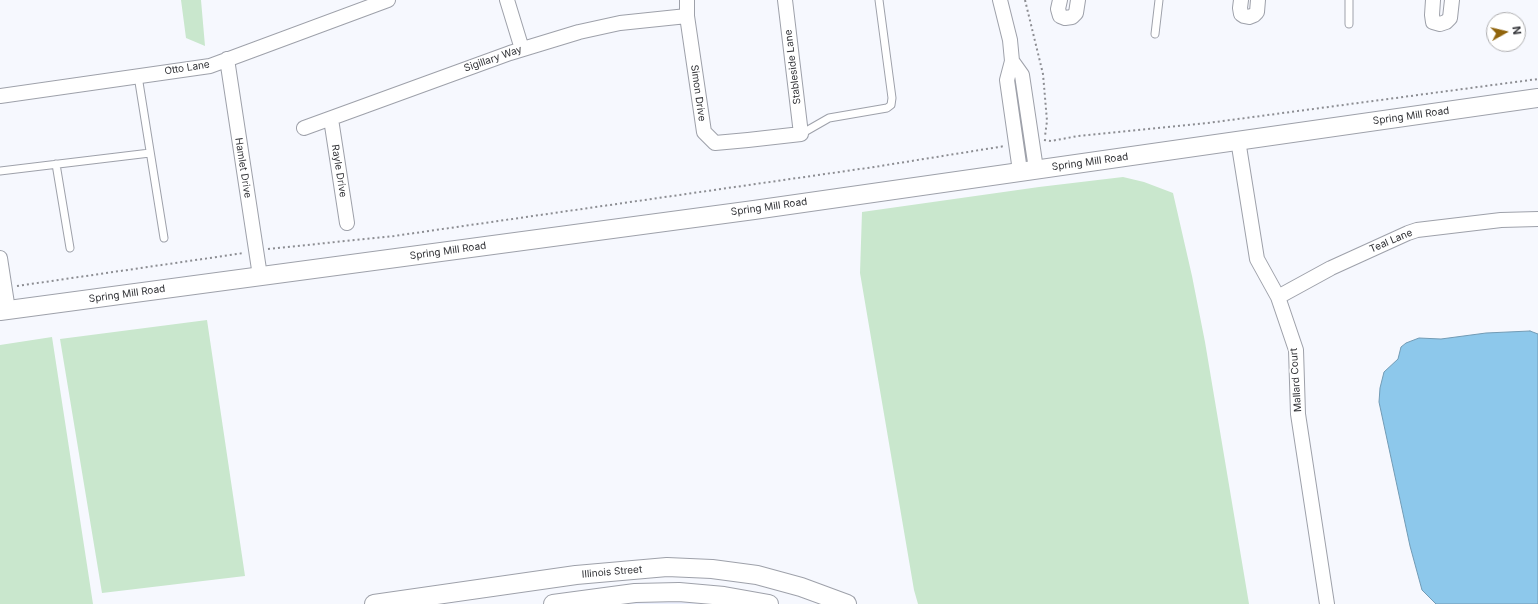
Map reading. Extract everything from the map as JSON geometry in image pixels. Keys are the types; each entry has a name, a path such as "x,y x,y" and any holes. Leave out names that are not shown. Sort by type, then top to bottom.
{"street":[{"name":"Otto Lane","path":"0,96 210,66 388,0"},
{"path":"507,0 522,49"},
{"name":"Simon Drive","path":"687,0 687,16 704,132 715,143 801,134"},
{"name":"Stableside Lane","path":"785,0 801,134"},
{"path":"1000,0 1010,40 1012,61 1007,80 1017,141 1028,170"},
{"path":"1060,0 1058,9 1060,16 1065,18 1072,17 1076,13 1078,0"},
{"path":"1241,0 1241,14 1244,16 1254,15 1257,12 1258,1"},
{"path":"1433,0 1433,22 1440,24 1446,22 1450,18 1450,2"},
{"name":"Sigillary Way","path":"304,128 522,49 578,32 620,23 687,16"},
{"name":"Hamlet Drive","path":"227,59 260,276"},
{"path":"1012,61 1022,75 1038,139 1028,170"},
{"name":"Spring Mill Road","path":"4,310 754,210 1538,98"},
{"name":"Rayle Drive","path":"331,119 347,223"},
{"name":"Mallard Court","path":"1238,140 1257,259 1278,297 1296,350 1298,414 1327,604"},
{"name":"Teal Lane","path":"1278,297 1331,268 1417,230 1502,220 1538,219"},
{"path":"0,258 5,287 4,310"},
{"name":"Illinois Street","path":"374,604 405,602 576,575 667,567 712,569 757,575 801,587 847,604"},
{"path":"553,604 656,592 679,592 724,596 769,604"}],"lane":[{"path":"801,134 828,118 887,108 891,105 892,98 879,0"},
{"path":"1155,34 1160,0"},
{"path":"1349,0 1349,24"},
{"path":"138,76 164,238"},
{"path":"0,171 150,153"},
{"path":"56,164 70,248"}],"path":[{"path":"1025,0 1043,74 1047,121 1038,139 1051,141 1078,136 1208,123 1538,79"},
{"path":"5,287 235,255 256,250 394,236 874,168 1002,147 1017,141"}],"shaded area":[{"path":"656,599 703,601 722,604 616,604"}],"green space":[{"path":"181,0 201,0 205,46 186,38"},
{"path":"1123,177 1144,182 1173,193 1205,342 1249,604 918,604 914,590 860,273 862,212 1039,187"},
{"path":"207,320 245,576 102,593 60,339"},
{"path":"52,337 93,604 0,604 0,345"}],"water":[{"path":"1530,331 1538,334 1538,604 1436,604 1422,590 1410,546 1379,402 1380,388 1384,372 1398,359 1401,347 1406,343 1419,338 1441,339 1486,333"}]}
